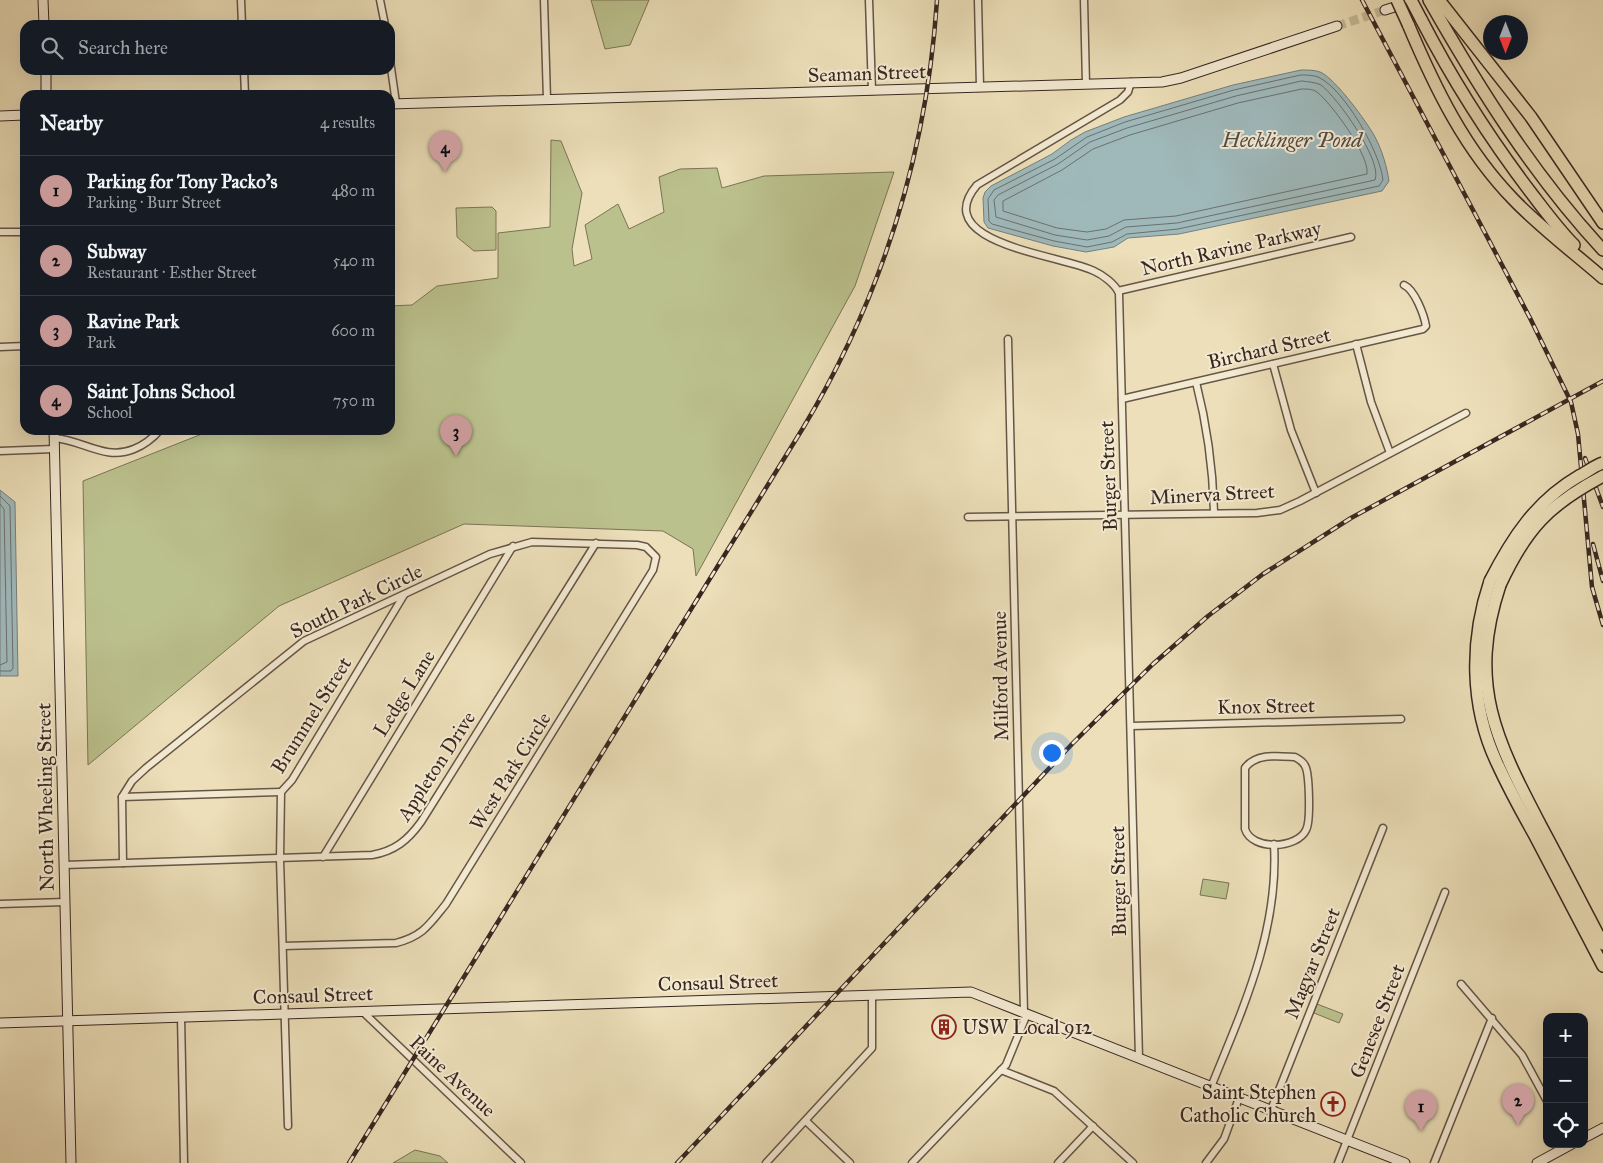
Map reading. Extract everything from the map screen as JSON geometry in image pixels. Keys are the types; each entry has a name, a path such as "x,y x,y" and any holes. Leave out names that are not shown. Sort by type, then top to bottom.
{"highway":[{"path":"1397,0 1446,107 1482,163 1524,210 1603,278"},
{"path":"1411,0 1459,88 1517,174 1570,241 1603,274"},
{"path":"1429,0 1531,117 1603,223"},
{"path":"1440,0 1442,13 1468,68 1529,157 1577,222 1603,250"},
{"path":"1603,464 1564,485 1537,508 1519,530 1479,623 1476,655 1476,688 1484,727 1497,764 1603,966"},
{"path":"1603,476 1570,493 1550,510 1529,533 1495,583 1486,658 1488,695 1495,729 1510,765 1603,944"}],"street":[{"path":"44,0 44,20"},
{"path":"241,0 242,20"},
{"path":"380,0 384,20"},
{"path":"544,0 547,99"},
{"path":"869,0 872,91"},
{"path":"978,0 980,87"},
{"path":"1084,0 1086,84"},
{"path":"1385,10 1415,0"},
{"name":"Seaman Street","path":"395,104 1162,82 1181,78 1337,26"},
{"path":"46,75 46,90"},
{"path":"244,75 245,90"},
{"path":"391,75 392,90"},
{"path":"1118,291 1096,271 1019,249 980,232 972,227 965,215 965,203 977,186 992,176 1120,100 1128,92 1131,82"},
{"path":"0,116 20,115"},
{"path":"0,232 20,232"},
{"name":"North Ravine Parkway","path":"1118,291 1351,236"},
{"name":"Birchard Street","path":"1122,399 1423,329 1426,326 1425,319 1410,289 1404,285"},
{"name":"Burger Street","path":"1118,291 1139,1058"},
{"name":"Milford Avenue","path":"1008,338 1026,1014"},
{"path":"1356,344 1372,402 1390,453"},
{"path":"0,347 20,346"},
{"path":"1273,364 1291,430 1316,493"},
{"path":"1196,382 1204,415 1213,477 1214,513"},
{"name":"Minerva Street","path":"968,517 1257,513 1280,510 1316,493 1466,413"},
{"name":"North Wheeling Street","path":"54,435 71,1163"},
{"path":"56,435 98,451 113,454 127,452 143,445 154,435"},
{"path":"0,451 54,450"},
{"name":"South Park Circle","path":"122,797 132,781 146,768 304,641 514,546 532,542 596,543"},
{"name":"Appleton Drive","path":"64,865 372,855 394,849 406,841 421,822 596,543"},
{"name":"West Park Circle","path":"284,946 396,943 412,939 424,931 446,904 653,570 656,557 646,547 596,543"},
{"name":"Ledge Lane","path":"322,857 514,546"},
{"name":"Brummel Street","path":"288,1126 280,859 281,792 292,780 405,594"},
{"name":"Knox Street","path":"1131,726 1401,719"},
{"path":"1295,757 1300,760 1306,769 1307,827 1296,839 1274,844 1255,842 1247,836 1244,829 1243,779 1245,768 1253,759 1295,757"},
{"path":"123,862 122,797 281,792"},
{"name":"Magyar Street","path":"1271,1110 1383,828"},
{"path":"1211,1087 1258,969 1274,891 1274,844"},
{"name":"Genesee Street","path":"1338,1163 1445,892"},
{"path":"0,904 65,902"},
{"path":"1461,984 1522,1055 1543,1094"},
{"name":"Consaul Street","path":"0,1023 971,992 1405,1163"},
{"path":"766,1163 872,1048 872,995"},
{"name":"Paine Avenue","path":"362,1011 522,1163"},
{"path":"912,1163 1006,1064 1026,1014"},
{"path":"181,1017 184,1163"},
{"path":"1434,1163 1492,1018"},
{"path":"1001,1070 1054,1091 1133,1163"},
{"path":"1206,1163 1224,1139 1239,1098"},
{"path":"806,1121 850,1163"},
{"path":"1058,1163 1093,1126"},
{"path":"1588,1136 1603,1128"},
{"path":"1537,1163 1565,1148"}],"green space":[{"path":"591,0 649,0 630,45 605,49"},
{"path":"551,140 561,141 582,193 572,249 574,266 592,259 585,225 618,204 629,229 664,212 659,177 680,169 717,168 722,188 764,176 894,172 855,286 696,576 693,549 663,531 464,524 279,606 88,765 83,481 199,435 395,435 395,306 412,305 437,286 498,278 498,233 550,227"},
{"path":"492,207 496,211 496,250 474,251 457,237 456,208"},
{"path":"1203,879 1229,883 1226,899 1200,895"},
{"path":"1317,1004 1343,1014 1339,1023 1314,1013"},
{"path":"415,1150 440,1156 448,1163 393,1163"}],"water":[{"name":"Hecklinger Pond","path":"1301,70 1318,71 1326,76 1342,91 1365,121 1378,142 1387,170 1389,181 1382,191 1179,234 1128,238 1114,247 1086,252 1053,246 988,228 984,222 983,198 985,192 991,186 1052,154 1085,132 1124,117 1233,85"},
{"path":"0,490 15,502 18,676 0,676"}],"tunnel":[{"path":"1337,26 1385,10"}],"railway":[{"path":"349,1163 803,428 831,378 856,327 896,222 911,168 923,113 932,57 937,0"},
{"path":"1362,0 1530,318 1571,402 1578,434 1592,587 1603,625"},
{"path":"677,1163 1073,743 1153,664 1208,616 1263,574 1351,518 1603,381"},
{"path":"1585,458 1603,507"},
{"path":"1593,544 1603,581"}],"place":[{"name":"Saint Johns School","path":"445,172"},
{"name":"Ravine Park","path":"456,456"},
{"name":"USW Local 912","path":"944,1027"},
{"name":"Saint Stephen Catholic Church","path":"1333,1104"},
{"name":"Subway","path":"1518,1125"},
{"name":"Parking for Tony Packo's","path":"1421,1131"}]}
